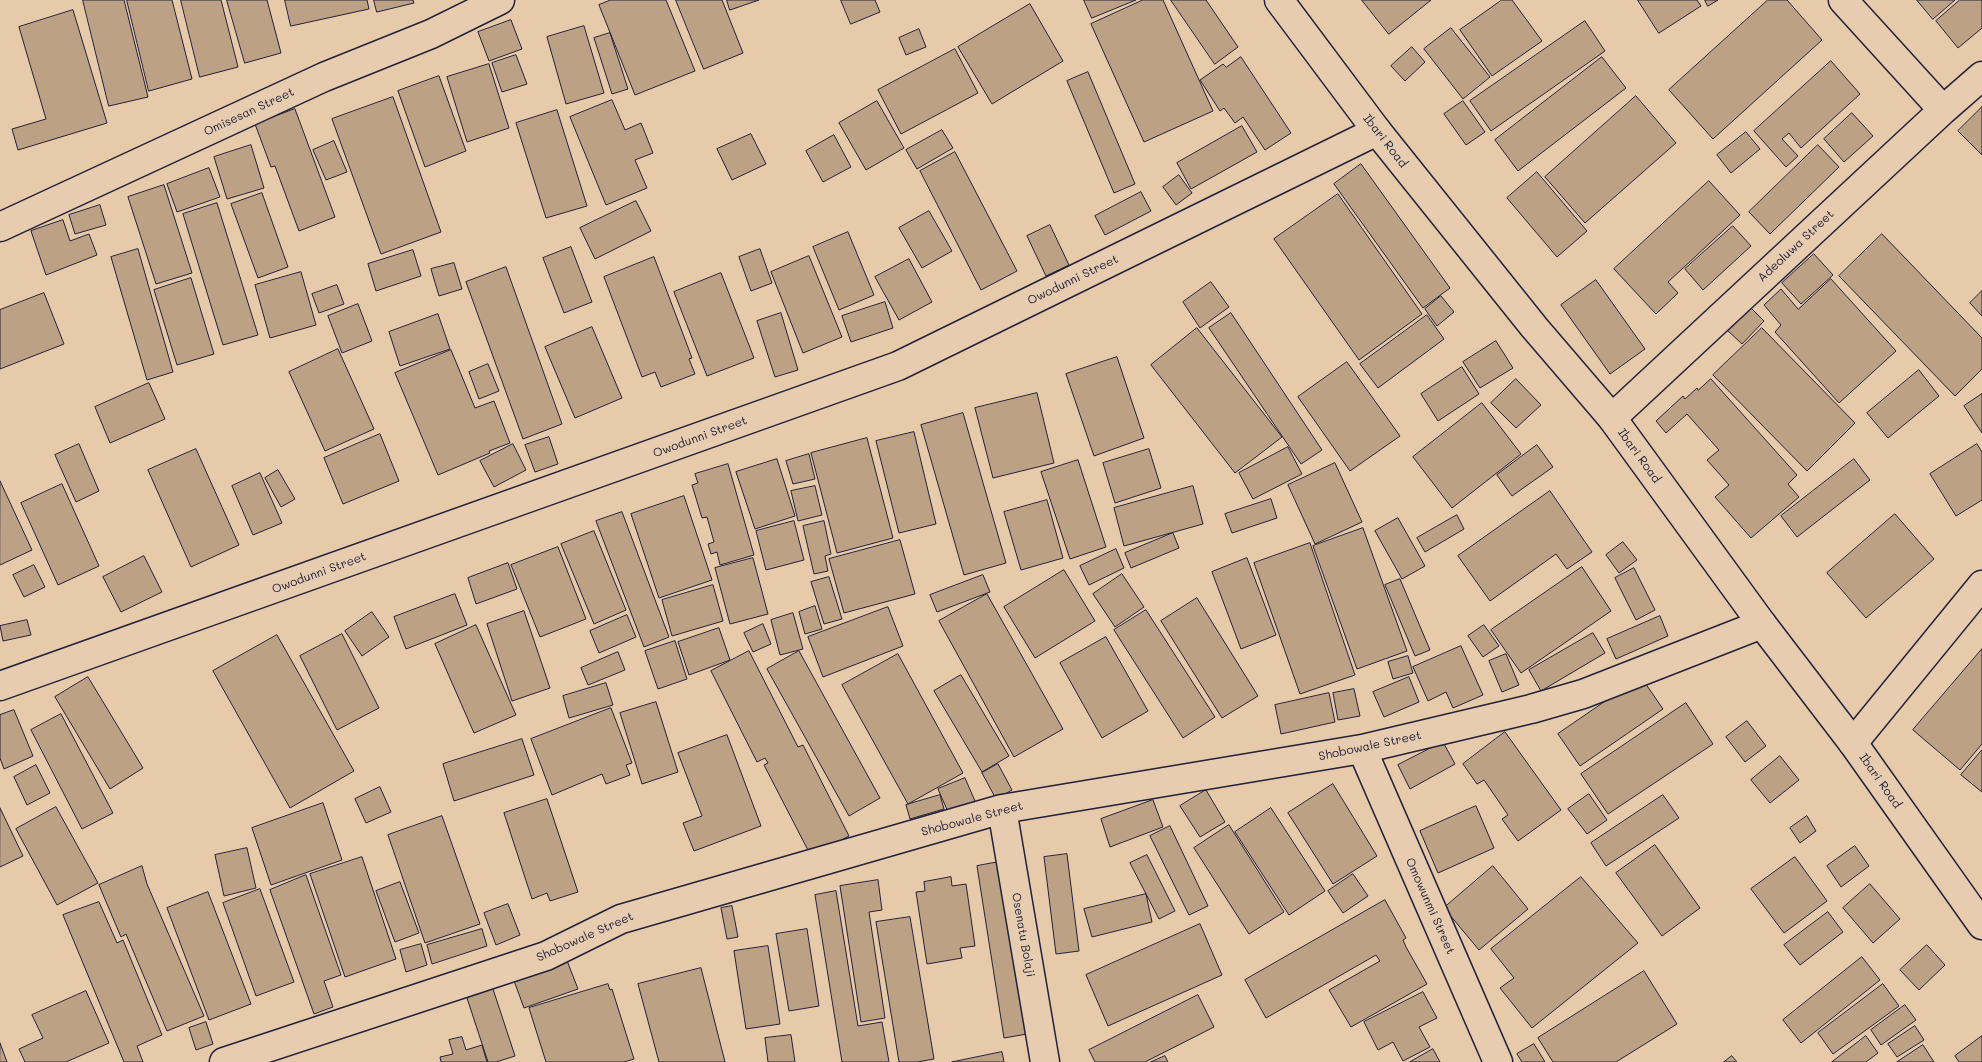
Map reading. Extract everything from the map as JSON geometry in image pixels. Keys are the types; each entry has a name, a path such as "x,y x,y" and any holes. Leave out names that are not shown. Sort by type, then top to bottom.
{"street":[{"name":"Omisesan Street","path":"0,227 324,77 431,34 500,0"},
{"name":"Ibari Road","path":"1279,0 1377,131 1534,327 1612,418 1762,624 1853,743 1982,925"},
{"path":"1843,0 1943,110"},
{"name":"Adeoluwa Street","path":"1612,418 1943,110 1982,76"},
{"name":"Owodunni Street","path":"0,686 898,366 1377,131"},
{"path":"1853,743 1982,586"},
{"name":"Shobowale Street","path":"224,1062 546,956 622,919 1002,809 1362,749 1531,709 1583,694 1762,624"},
{"name":"Omowunmi Street","path":"1362,749 1498,1062"},
{"name":"Osenatu Bolaji","path":"1002,809 1045,1062"}],"building":[{"path":"83,0 124,0 148,97 109,106"},
{"path":"127,0 172,0 192,79 149,91"},
{"path":"181,0 221,0 238,67 200,77"},
{"path":"227,0 267,0 281,53 245,63"},
{"path":"285,0 367,0 369,9 291,26"},
{"path":"374,0 413,0 414,3 377,12"},
{"path":"611,0 666,0 695,71 635,95 599,5"},
{"path":"676,0 722,0 743,53 704,69"},
{"path":"727,0 759,0 730,10"},
{"path":"841,0 875,0 880,12 851,24"},
{"path":"1084,0 1136,0 1092,18"},
{"path":"1143,0 1163,0 1213,111 1144,142 1091,24"},
{"path":"1171,0 1206,0 1238,47 1215,64"},
{"path":"1362,0 1431,0 1389,34"},
{"path":"1502,0 1512,0 1542,41 1492,76 1460,30"},
{"path":"1638,0 1697,0 1701,6 1659,33"},
{"path":"1705,0 1718,0 1708,6"},
{"path":"1768,0 1787,0 1822,40 1713,139 1669,90"},
{"path":"1917,0 1955,0 1933,19"},
{"path":"1960,0 1982,0 1982,28 1958,48 1936,21"},
{"path":"1030,4 1063,61 992,104 958,47"},
{"path":"73,10 107,123 18,150 12,129 46,119 19,27"},
{"path":"511,20 522,49 489,61 478,32"},
{"path":"1585,21 1605,51 1491,131 1470,101"},
{"path":"584,26 604,93 566,104 547,37"},
{"path":"1451,28 1490,77 1463,99 1424,49"},
{"path":"919,29 926,47 906,55 899,38"},
{"path":"610,33 628,89 612,94 594,38"},
{"path":"1412,47 1425,62 1405,81 1391,66"},
{"path":"955,49 978,93 901,134 878,90"},
{"path":"516,55 527,84 502,92 492,63"},
{"path":"1241,57 1291,133 1265,150 1243,117 1235,123 1224,108 1220,111 1200,80 1223,64 1226,67"},
{"path":"1602,57 1626,88 1518,171 1495,140"},
{"path":"1831,61 1860,94 1801,148 1789,133 1782,139 1798,156 1786,167 1754,131"},
{"path":"489,64 509,128 467,142 447,77"},
{"path":"1088,72 1135,184 1114,193 1067,81"},
{"path":"439,76 466,151 425,167 398,91"},
{"path":"1636,96 1676,143 1585,223 1545,177"},
{"path":"393,97 441,232 381,254 332,119"},
{"path":"612,100 625,130 641,123 653,153 635,160 647,188 606,205 570,117"},
{"path":"877,101 904,148 866,170 839,123"},
{"path":"1463,101 1485,132 1466,145 1444,114"},
{"path":"1982,107 1982,155 1958,131"},
{"path":"295,109 335,217 299,231 275,166 271,167 255,124"},
{"path":"557,110 587,206 546,218 516,123"},
{"path":"1852,113 1873,136 1844,162 1824,139"},
{"path":"1242,126 1257,152 1191,189 1177,163"},
{"path":"942,130 953,148 917,169 906,150"},
{"path":"1746,132 1760,149 1731,173 1717,155"},
{"path":"751,134 766,164 732,180 717,149"},
{"path":"834,135 851,167 823,182 806,151"},
{"path":"334,141 347,172 326,180 313,150"},
{"path":"251,145 264,188 227,199 214,157"},
{"path":"1818,145 1839,167 1770,234 1749,212"},
{"path":"955,152 1017,271 981,290 920,171"},
{"path":"1361,164 1450,288 1423,308 1334,184"},
{"path":"209,168 220,197 177,212 167,184"},
{"path":"1537,172 1587,231 1557,257 1507,198"},
{"path":"1179,175 1192,193 1176,205 1163,187"},
{"path":"1709,181 1740,215 1668,282 1678,293 1656,314 1614,269"},
{"path":"164,185 192,273 156,284 128,197"},
{"path":"1141,192 1151,211 1105,235 1095,216"},
{"path":"262,193 288,267 258,278 231,204"},
{"path":"1338,194 1422,314 1359,360 1274,239"},
{"path":"636,201 651,231 595,259 580,228"},
{"path":"217,203 258,335 223,345 183,214"},
{"path":"100,205 106,225 75,234 69,215"},
{"path":"929,211 952,251 922,268 899,228"},
{"path":"63,220 70,241 89,234 97,255 46,275 31,231"},
{"path":"1050,225 1069,265 1046,276 1027,236"},
{"path":"1733,226 1751,246 1703,290 1685,269"},
{"path":"848,232 874,295 839,310 813,247"},
{"path":"1882,234 1982,338 1982,369 1955,396 1839,276"},
{"path":"571,247 592,302 564,313 543,258"},
{"path":"138,249 173,372 147,380 111,257"},
{"path":"760,249 772,283 751,291 739,257"},
{"path":"413,250 421,276 376,291 368,264"},
{"path":"1814,254 1833,275 1801,304 1782,283"},
{"path":"809,256 842,337 803,353 771,272"},
{"path":"654,257 692,358 689,359 695,374 661,387 655,372 642,377 604,277"},
{"path":"909,259 932,302 899,320 875,277"},
{"path":"454,263 462,289 439,296 431,269"},
{"path":"506,267 562,424 523,439 466,282"},
{"path":"301,272 316,325 270,338 255,285"},
{"path":"721,273 754,358 707,376 674,292"},
{"path":"191,278 214,354 177,365 154,290"},
{"path":"1831,279 1896,351 1839,403 1775,332 1781,325 1764,305 1781,289 1798,309"},
{"path":"1596,280 1645,349 1610,374 1561,305"},
{"path":"1211,282 1229,307 1200,328 1183,302"},
{"path":"337,285 344,304 319,313 312,294"},
{"path":"1982,291 1982,316 1970,303"},
{"path":"44,293 64,344 0,369 0,310"},
{"path":"1441,296 1454,312 1437,326 1425,309"},
{"path":"885,302 893,328 851,342 842,316"},
{"path":"358,304 372,341 342,353 328,316"},
{"path":"1747,304 1764,321 1742,344 1725,328"},
{"path":"781,313 798,370 775,377 757,321"},
{"path":"1231,313 1322,450 1301,464 1209,328"},
{"path":"438,314 450,349 400,366 389,332"},
{"path":"1427,315 1444,339 1378,388 1360,364"},
{"path":"592,327 622,398 575,418 545,347"},
{"path":"1197,328 1282,437 1235,473 1151,365"},
{"path":"1762,328 1855,423 1807,471 1713,375"},
{"path":"1496,341 1513,368 1480,388 1463,362"},
{"path":"338,349 374,429 325,451 289,372"},
{"path":"451,350 475,408 494,401 510,443 438,475 395,373"},
{"path":"1117,357 1144,438 1094,456 1066,374"},
{"path":"1347,362 1400,436 1350,471 1298,397"},
{"path":"488,364 499,391 479,399 469,372"},
{"path":"1462,367 1479,394 1438,421 1421,394"},
{"path":"1919,370 1939,396 1888,438 1867,413"},
{"path":"1516,379 1541,405 1516,428 1491,403"},
{"path":"1711,379 1797,475 1788,484 1799,497 1751,538 1715,497 1729,485 1707,460 1719,450 1687,414 1666,433 1656,421 1683,396 1685,399"},
{"path":"149,383 165,419 110,443 95,407"},
{"path":"1037,393 1054,463 993,478 975,408"},
{"path":"1982,394 1982,433 1964,406"},
{"path":"1482,403 1521,454 1452,508 1413,457"},
{"path":"963,413 1006,563 964,575 921,425"},
{"path":"914,432 936,524 899,533 876,441"},
{"path":"380,434 399,481 343,504 324,458"},
{"path":"549,437 558,464 535,472 525,445"},
{"path":"867,438 893,538 837,553 811,453"},
{"path":"79,444 99,491 76,502 55,455"},
{"path":"513,444 526,470 494,487 480,461"},
{"path":"1977,444 1982,452 1982,500 1956,516 1930,474"},
{"path":"1537,445 1553,467 1512,496 1497,475"},
{"path":"1288,447 1302,474 1253,499 1239,473"},
{"path":"196,449 239,545 191,567 148,470"},
{"path":"1149,449 1161,488 1115,503 1103,463"},
{"path":"809,454 815,479 793,484 786,461"},
{"path":"777,459 795,516 755,529 736,472"},
{"path":"1854,459 1870,480 1797,537 1781,516"},
{"path":"1078,460 1106,547 1070,559 1041,472"},
{"path":"1335,463 1362,522 1315,544 1288,485"},
{"path":"728,464 754,555 720,565 717,552 711,554 708,544 714,542 707,517 702,518 692,485 698,483 695,474"},
{"path":"278,470 295,499 281,507 265,478"},
{"path":"260,473 282,523 253,535 232,486"},
{"path":"0,481 32,550 0,565"},
{"path":"62,484 99,566 58,585 21,503"},
{"path":"815,486 822,515 798,521 791,491"},
{"path":"1193,486 1203,524 1124,546 1114,508"},
{"path":"1550,491 1592,552 1567,569 1556,554 1490,601 1458,556"},
{"path":"684,496 712,580 659,598 631,514"},
{"path":"1271,499 1277,518 1232,533 1225,514"},
{"path":"1047,500 1063,558 1021,570 1004,512"},
{"path":"622,512 669,637 644,647 596,521"},
{"path":"1895,514 1934,559 1866,618 1827,573"},
{"path":"1457,515 1464,529 1425,552 1417,538"},
{"path":"1398,518 1425,566 1402,579 1375,531"},
{"path":"794,521 804,560 766,570 756,531"},
{"path":"824,521 831,554 825,556 828,571 814,574 803,526"},
{"path":"1363,528 1407,651 1357,669 1313,546"},
{"path":"594,531 626,610 594,624 561,544"},
{"path":"1173,533 1179,548 1131,568 1125,553"},
{"path":"900,540 915,594 844,613 829,559"},
{"path":"1623,542 1637,560 1619,573 1606,555"},
{"path":"1310,543 1355,675 1300,694 1254,563"},
{"path":"558,547 586,619 540,637 511,565"},
{"path":"1116,549 1124,568 1089,585 1080,566"},
{"path":"144,556 162,592 121,612 103,577"},
{"path":"753,558 768,614 730,624 715,568"},
{"path":"1247,558 1276,635 1241,649 1212,572"},
{"path":"508,563 517,589 476,604 468,578"},
{"path":"34,565 45,587 24,597 13,575"},
{"path":"1582,567 1611,611 1521,673 1491,630"},
{"path":"1634,568 1655,610 1636,620 1615,578"},
{"path":"1064,570 1095,621 1035,658 1004,607"},
{"path":"1122,574 1144,607 1115,627 1093,594"},
{"path":"983,575 990,592 937,612 930,595"},
{"path":"829,577 842,619 824,624 811,582"},
{"path":"1400,579 1430,650 1415,656 1385,585"},
{"path":"713,585 723,621 672,636 662,600"},
{"path":"455,594 467,625 406,649 394,617"},
{"path":"987,594 1063,729 1014,757 939,621"},
{"path":"1197,598 1258,696 1222,718 1161,621"},
{"path":"815,606 822,629 805,634 799,612"},
{"path":"888,607 903,646 823,677 808,637"},
{"path":"1146,610 1215,717 1183,738 1114,630"},
{"path":"524,611 550,688 512,701 487,624"},
{"path":"372,612 389,637 362,656 345,631"},
{"path":"793,613 803,649 780,655 771,620"},
{"path":"627,615 636,637 599,653 590,631"},
{"path":"1660,616 1668,636 1616,659 1607,639"},
{"path":"27,620 31,635 3,641 0,626"},
{"path":"763,624 771,644 753,652 744,633"},
{"path":"476,625 516,715 474,733 435,644"},
{"path":"1484,625 1499,646 1483,657 1468,636"},
{"path":"719,628 730,660 689,675 678,642"},
{"path":"1593,633 1605,653 1541,691 1529,670"},
{"path":"342,634 379,708 337,730 300,656"},
{"path":"277,635 354,771 290,808 213,671"},
{"path":"1106,637 1148,711 1102,738 1060,663"},
{"path":"675,641 687,679 658,689 645,651"},
{"path":"1461,646 1483,695 1453,708 1446,692 1428,701 1413,667"},
{"path":"1982,649 1982,744 1960,770 1913,730"},
{"path":"749,651 798,747 803,745 849,836 811,856 764,765 768,763 765,758 757,762 711,671"},
{"path":"799,651 880,798 849,816 767,669"},
{"path":"618,652 625,670 588,685 581,668"},
{"path":"898,654 963,773 908,804 842,685"},
{"path":"1506,654 1519,685 1502,692 1489,661"},
{"path":"1408,656 1413,673 1393,679 1388,662"},
{"path":"961,675 1009,756 982,772 934,691"},
{"path":"88,677 143,768 110,789 55,697"},
{"path":"1409,677 1419,702 1384,717 1373,692"},
{"path":"1641,677 1663,709 1580,766 1558,734"},
{"path":"606,683 613,705 569,718 563,696"},
{"path":"1354,689 1360,716 1338,720 1333,693"},
{"path":"1329,693 1335,722 1281,734 1275,705"},
{"path":"656,702 678,772 642,784 620,713"},
{"path":"1686,703 1713,744 1608,814 1581,774"},
{"path":"611,708 632,763 626,765 630,775 606,784 602,774 552,795 531,739"},
{"path":"14,710 33,756 4,769 0,758 0,715"},
{"path":"61,714 113,813 82,829 31,730"},
{"path":"1747,721 1766,746 1745,762 1726,737"},
{"path":"1505,732 1561,810 1518,841 1502,819 1508,815 1484,780 1477,784 1463,764"},
{"path":"727,735 761,826 694,851 683,823 702,816 678,753"},
{"path":"522,739 534,775 454,801 443,764"},
{"path":"1443,742 1455,764 1410,789 1398,765"},
{"path":"1982,750 1982,792 1961,775"},
{"path":"1780,756 1799,780 1770,803 1751,780"},
{"path":"998,764 1012,790 996,799 982,773"},
{"path":"36,765 50,793 27,805 14,777"},
{"path":"965,778 975,801 948,812 938,789"},
{"path":"1333,784 1377,856 1333,884 1288,813"},
{"path":"380,787 391,812 366,823 355,799"},
{"path":"1206,790 1225,822 1200,837 1180,806"},
{"path":"1589,794 1607,820 1587,834 1568,809"},
{"path":"940,795 944,809 910,819 906,805"},
{"path":"1663,795 1679,818 1606,866 1591,843"},
{"path":"547,799 578,892 550,901 547,893 532,899 504,813"},
{"path":"1153,800 1163,827 1110,847 1101,819"},
{"path":"323,803 342,860 271,885 252,828"},
{"path":"1476,806 1494,848 1438,873 1420,831"},
{"path":"56,807 98,883 57,905 16,829"},
{"path":"0,808 23,856 0,867"},
{"path":"1271,808 1325,891 1289,915 1235,832"},
{"path":"442,816 480,924 425,943 388,835"},
{"path":"1807,816 1816,831 1800,843 1790,828"},
{"path":"1229,825 1284,912 1249,934 1194,848"},
{"path":"1170,826 1208,906 1189,915 1150,836"},
{"path":"1655,845 1700,908 1662,936 1616,873"},
{"path":"1855,846 1869,866 1841,887 1827,866"},
{"path":"247,848 256,888 224,896 215,855"},
{"path":"1067,854 1079,951 1056,954 1044,857"},
{"path":"1147,855 1175,911 1159,919 1130,863"},
{"path":"362,857 396,959 345,977 310,874"},
{"path":"1795,857 1827,901 1784,933 1751,889"},
{"path":"999,862 1027,1034 1004,1038 977,866"},
{"path":"142,866 147,884 204,1016 167,1031 126,934 121,937 99,885"},
{"path":"1493,866 1528,909 1479,950 1444,908"},
{"path":"1353,874 1368,896 1343,913 1328,891"},
{"path":"306,875 341,975 324,981 333,1007 314,1014 270,890"},
{"path":"951,877 952,886 966,884 975,946 960,948 962,958 927,964 916,892 925,891 924,882"},
{"path":"1581,877 1638,943 1532,1028 1500,988 1514,978 1491,949"},
{"path":"878,880 882,910 869,912 885,1018 861,1022 840,886"},
{"path":"400,882 419,933 395,942 376,891"},
{"path":"1870,884 1900,919 1873,943 1843,908"},
{"path":"260,889 294,982 256,996 223,903"},
{"path":"836,891 858,1026 882,1022 889,1062 842,1062 815,895"},
{"path":"208,892 251,1004 209,1020 167,908"},
{"path":"1146,894 1152,922 1092,937 1084,909"},
{"path":"1385,900 1406,938 1403,940 1406,947 1427,984 1351,1027 1329,990 1380,961 1376,955 1266,1018 1245,980"},
{"path":"99,902 117,943 123,940 162,1035 137,1046 143,1062 124,1062 63,915"},
{"path":"508,904 520,935 496,945 484,913"},
{"path":"732,906 738,937 727,939 721,908"},
{"path":"1828,912 1843,932 1800,965 1784,945"},
{"path":"910,917 934,1059 917,1062 899,1062 876,922"},
{"path":"1200,924 1222,975 1108,1026 1086,975"},
{"path":"482,929 487,946 432,964 427,945"},
{"path":"807,929 819,1006 789,1011 776,934"},
{"path":"421,944 427,965 406,972 400,950"},
{"path":"1927,945 1945,965 1919,990 1900,970"},
{"path":"768,946 780,1024 746,1029 734,951"},
{"path":"1862,957 1880,980 1801,1043 1783,1020"},
{"path":"566,958 578,989 524,1008 513,978"},
{"path":"701,968 725,1062 659,1062 638,984"},
{"path":"1644,971 1677,1024 1616,1062 1553,1062 1538,1038"},
{"path":"608,984 610,990 612,989 634,1059 624,1062 546,1062 529,1008"},
{"path":"1883,984 1899,1006 1833,1054 1818,1033"},
{"path":"493,989 515,1056 496,1062 488,1062 467,998"},
{"path":"86,991 109,1043 66,1062 25,1062 19,1049 43,1038 32,1015"},
{"path":"1423,992 1437,1018 1419,1027 1430,1047 1403,1061 1393,1042 1378,1050 1364,1022"},
{"path":"1198,995 1214,1027 1145,1062 1095,1062 1089,1050"},
{"path":"1905,1005 1916,1020 1881,1045 1871,1030"},
{"path":"206,1022 213,1044 196,1050 189,1028"},
{"path":"1915,1026 1924,1040 1897,1057 1888,1044"},
{"path":"791,1035 795,1062 768,1062 765,1038"},
{"path":"1866,1036 1878,1053 1866,1062 1832,1062"},
{"path":"1982,1036 1982,1062 1959,1062 1955,1056"},
{"path":"462,1037 466,1050 482,1045 487,1062 441,1062 440,1057 453,1054 449,1040"},
{"path":"0,1043 7,1062 0,1062"},
{"path":"1534,1044 1545,1062 1522,1062 1517,1054"},
{"path":"1923,1045 1934,1062 1897,1062"},
{"path":"1433,1049 1440,1062 1410,1062"},
{"path":"1002,1052 1004,1062 952,1062"},
{"path":"1165,1056 1168,1062 1151,1062"},
{"path":"1732,1056 1737,1062 1724,1062"}]}
